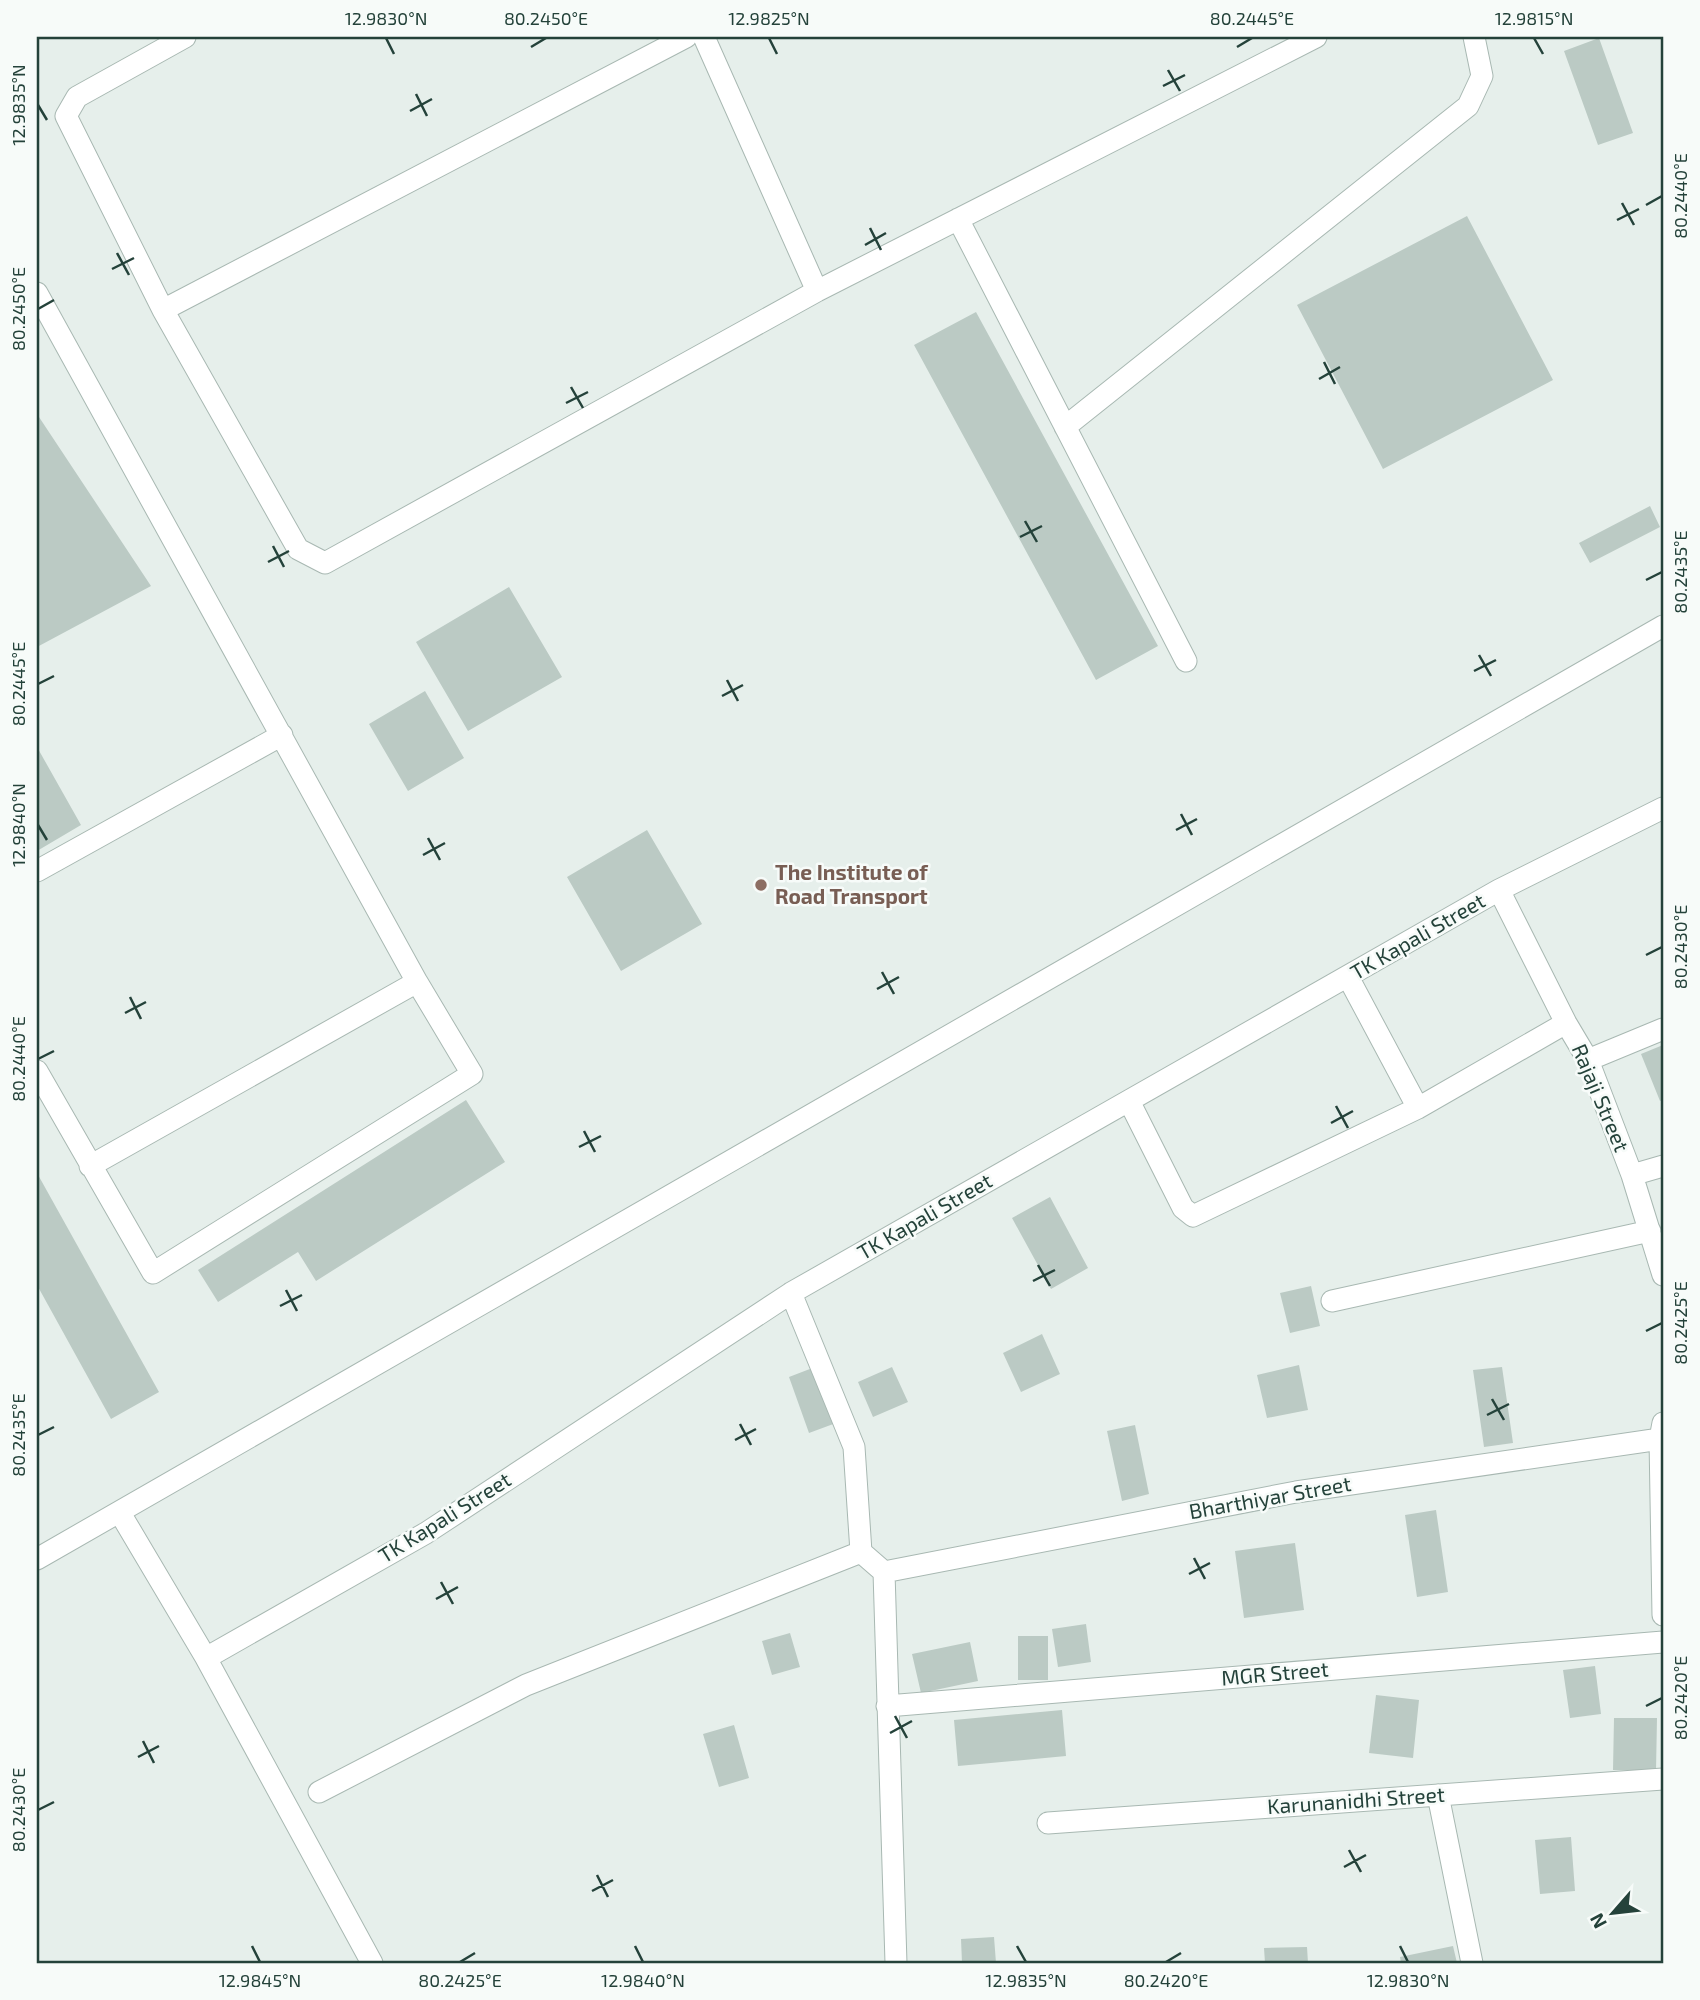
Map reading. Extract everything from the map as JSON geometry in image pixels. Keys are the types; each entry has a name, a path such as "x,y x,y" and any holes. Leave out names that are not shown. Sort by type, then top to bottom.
{"street":[{"path":"185,37 77,97 66,116 163,310 298,549 325,563 817,291 1316,37"},
{"path":"163,310 686,37"},
{"path":"704,37 817,291"},
{"path":"1065,427 1468,106 1482,76 1474,37"},
{"path":"958,219 1186,662"},
{"path":"37,293 417,982 472,1074 153,1273 37,1071"},
{"path":"37,1559 1663,626"},
{"path":"37,871 282,735"},
{"name":"TK Kapali Street","path":"206,1658 426,1533 791,1293 1499,890 1663,808"},
{"name":"Rajaji Street","path":"1499,890 1566,1023 1588,1060 1632,1175 1663,1275"},
{"path":"1348,976 1418,1108"},
{"path":"90,1166 417,982"},
{"path":"1129,1101 1183,1208 1193,1216 1418,1108 1566,1023"},
{"path":"1588,1060 1663,1029"},
{"path":"1632,1175 1663,1166"},
{"path":"1332,1301 1650,1231"},
{"path":"791,1293 854,1447 861,1552 884,1572 896,1963"},
{"path":"1661,1431 1663,1615"},
{"name":"Bharthiyar Street","path":"884,1572 1296,1492 1661,1431"},
{"path":"120,1513 206,1658 372,1963"},
{"path":"319,1792 526,1685 861,1552"},
{"name":"MGR Street","path":"887,1706 1663,1642"},
{"name":"Karunanidhi Street","path":"1048,1823 1663,1779"},
{"path":"1438,1795 1472,1963"}],"building":[{"path":"1599,38 1633,133 1598,145 1564,51"},
{"path":"1467,216 1553,380 1383,469 1297,305"},
{"path":"976,312 1158,646 1096,680 914,345"},
{"path":"37,414 151,586 37,647"},
{"path":"1650,506 1660,527 1590,563 1579,543"},
{"path":"509,587 562,677 468,731 416,642"},
{"path":"425,691 464,758 408,791 369,724"},
{"path":"37,747 81,825 37,851"},
{"path":"647,830 702,924 621,971 567,877"},
{"path":"1663,1045 1663,1100 1660,1101 1641,1054"},
{"path":"466,1100 505,1162 316,1281 298,1252 218,1302 198,1270"},
{"path":"37,1173 159,1392 111,1419 37,1285"},
{"path":"1050,1197 1088,1268 1051,1289 1012,1218"},
{"path":"1311,1286 1320,1326 1290,1333 1280,1293"},
{"path":"1042,1334 1060,1374 1021,1392 1003,1353"},
{"path":"1299,1365 1308,1410 1267,1418 1257,1375"},
{"path":"815,1367 836,1423 809,1433 789,1377"},
{"path":"892,1367 908,1402 873,1417 858,1382"},
{"path":"1502,1367 1513,1443 1484,1447 1473,1370"},
{"path":"1135,1425 1149,1494 1122,1501 1107,1431"},
{"path":"1436,1510 1448,1592 1417,1597 1405,1515"},
{"path":"1295,1543 1304,1610 1244,1618 1235,1551"},
{"path":"1086,1624 1091,1662 1058,1667 1052,1629"},
{"path":"790,1633 800,1667 772,1675 762,1641"},
{"path":"1018,1636 1048,1636 1048,1680 1018,1680"},
{"path":"970,1642 978,1681 921,1693 912,1654"},
{"path":"1595,1666 1601,1714 1570,1718 1563,1670"},
{"path":"1376,1695 1419,1700 1413,1758 1369,1753"},
{"path":"1062,1710 1066,1756 958,1766 954,1720"},
{"path":"1614,1718 1657,1718 1656,1771 1613,1770"},
{"path":"734,1725 749,1778 719,1787 703,1734"},
{"path":"1571,1837 1575,1891 1540,1894 1535,1840"},
{"path":"994,1937 996,1963 962,1963 961,1939"},
{"path":"1453,1946 1457,1963 1401,1963 1400,1957"},
{"path":"1307,1947 1308,1963 1265,1963 1264,1948"}],"place":[{"name":"The Institute of Road Transport","path":"761,885"}]}
